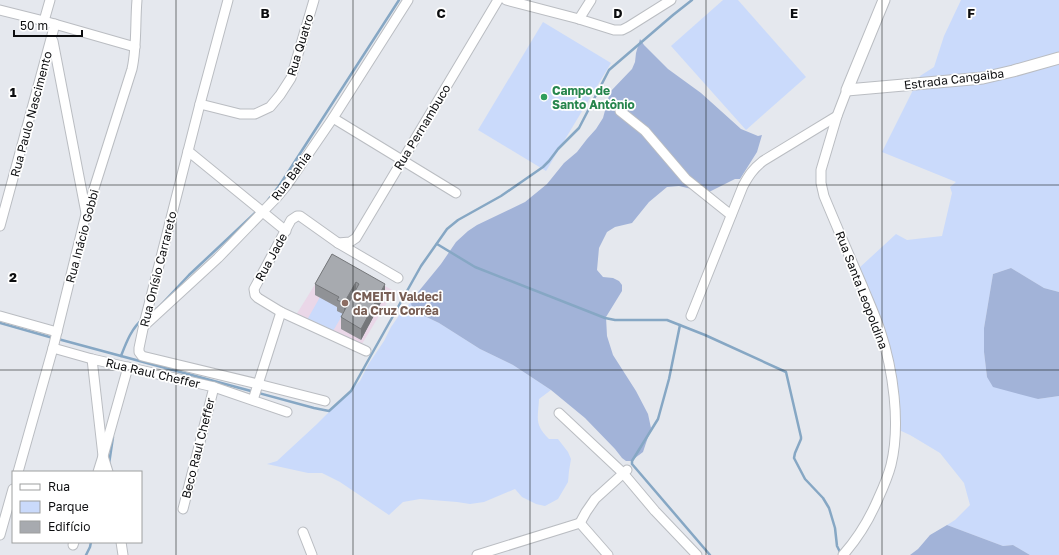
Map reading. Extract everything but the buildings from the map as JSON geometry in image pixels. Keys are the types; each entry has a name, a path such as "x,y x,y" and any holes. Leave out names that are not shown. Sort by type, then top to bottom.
{"street":[{"path":"44,21 50,0"},
{"name":"Rua Inácio Gobbi","path":"18,471 53,348 86,214 135,59 137,0"},
{"name":"Rua Onísio Carrareto","path":"228,0 148,308 139,352 142,356 257,387 324,401"},
{"name":"Rua Quatro","path":"200,104 240,114 255,114 270,107 291,78 314,0"},
{"path":"402,10 404,0"},
{"name":"Rua Bahia","path":"144,325 218,258 287,185 408,0"},
{"name":"Rua Pernambuco","path":"338,243 350,242 356,238 498,0"},
{"path":"506,0 579,19 614,30 622,30 628,27 671,0"},
{"path":"579,19 591,0"},
{"path":"847,90 884,0"},
{"path":"0,10 55,24 136,48"},
{"name":"Rua Paulo Nascimento","path":"0,226 55,24"},
{"path":"52,38 86,214"},
{"name":"Estrada Cangaiba","path":"847,90 983,78 1059,58"},
{"name":"Rua Santa Leopoldina","path":"843,555 864,528 886,480 894,446 896,420 889,363 880,330 824,196 821,183 821,170 837,116 847,90"},
{"path":"620,111 645,131 686,179 731,215"},
{"path":"691,316 743,186 754,168 837,116"},
{"path":"332,118 456,193"},
{"path":"188,151 286,230"},
{"name":"Rua Jade","path":"366,351 281,312 258,298 254,292 254,289 286,230 297,216 300,216 338,243 398,278"},
{"path":"253,400 281,312"},
{"path":"0,316 57,332"},
{"name":"Rua Raul Cheffer","path":"53,348 92,359 214,387 287,412"},
{"path":"92,359 104,459 108,471"},
{"path":"98,471 104,459 128,367"},
{"name":"Beco Raul Cheffer","path":"183,509 214,387"},
{"path":"559,413 625,471 655,510 696,555"},
{"path":"477,555 490,553 580,523 595,499 625,471"},
{"path":"0,535 12,493"},
{"path":"580,523 608,555"},
{"path":"303,532 312,555"},
{"path":"121,543 123,555"}],"shaded area":[{"path":"640,39 668,69 701,93 741,129 758,136 762,135 757,152 740,179 735,179 709,192 679,186 667,187 649,202 632,223 615,227 607,232 599,248 597,270 603,277 613,278 619,281 622,285 622,291 606,317 607,336 613,355 636,391 648,414 651,428 643,452 631,461 626,461 585,418 551,390 513,365 480,349 439,323 414,311 411,304 414,297 441,264 456,242 468,231 477,225 525,202 547,184 564,163 577,152 603,118 610,92 632,69"},
{"name":"CMEITI Valdeci da Cruz Corrêa","path":"332,257 394,291 362,344 296,315"},
{"path":"1011,268 1044,288 1059,292 1059,396 1038,399 993,387 987,377 984,352 984,328 993,274"},
{"path":"947,525 1003,546 1013,545 1030,555 910,555 918,549 930,535"}],"green space":[{"path":"723,0 738,0 806,77 746,130 671,46"},
{"path":"961,0 1059,0 1059,292 1044,288 1011,268 993,274 984,328 984,352 987,377 1038,399 1059,396 1059,555 1030,555 1013,545 1003,546 947,525 955,520 970,505 964,483 940,453 899,430 898,404 858,269 896,234 907,240 942,236 952,193 950,187 956,182 882,152 920,76 934,67 944,36"},
{"name":"Campo de Santo Antônio","path":"543,22 611,63 546,171 478,130"},
{"path":"320,297 339,308 343,314 333,331 307,320"},
{"path":"412,301 411,304 416,312 439,323 480,349 513,365 551,390 539,399 539,425 549,439 558,439 568,452 571,459 568,482 558,499 545,506 536,504 522,497 515,489 484,502 470,504 420,499 403,502 389,515 340,482 322,473 308,473 267,464 277,461 360,381 391,327"}],"waterway":[{"path":"268,200 279,186 399,0"},
{"path":"58,339 329,411 351,391 421,266 447,229 458,220 501,196 543,167 579,128 609,70 692,0"},
{"path":"150,313 159,307 189,275 255,213"},
{"path":"437,244 475,267 605,318 615,320 667,320 705,335 786,372 801,437 794,458 805,479 823,498 829,508 835,528 837,546 841,554"},
{"path":"121,356 127,341 139,322 143,319"},
{"path":"0,323 53,338"},
{"path":"680,325 669,379 658,419 632,461 632,464 710,555"},
{"path":"109,464 113,437"},
{"path":"86,555 91,543"}],"place":[{"name":"Campo de Santo Antônio","path":"544,97"},
{"name":"CMEITI Valdeci da Cruz Corrêa","path":"345,303"}]}
